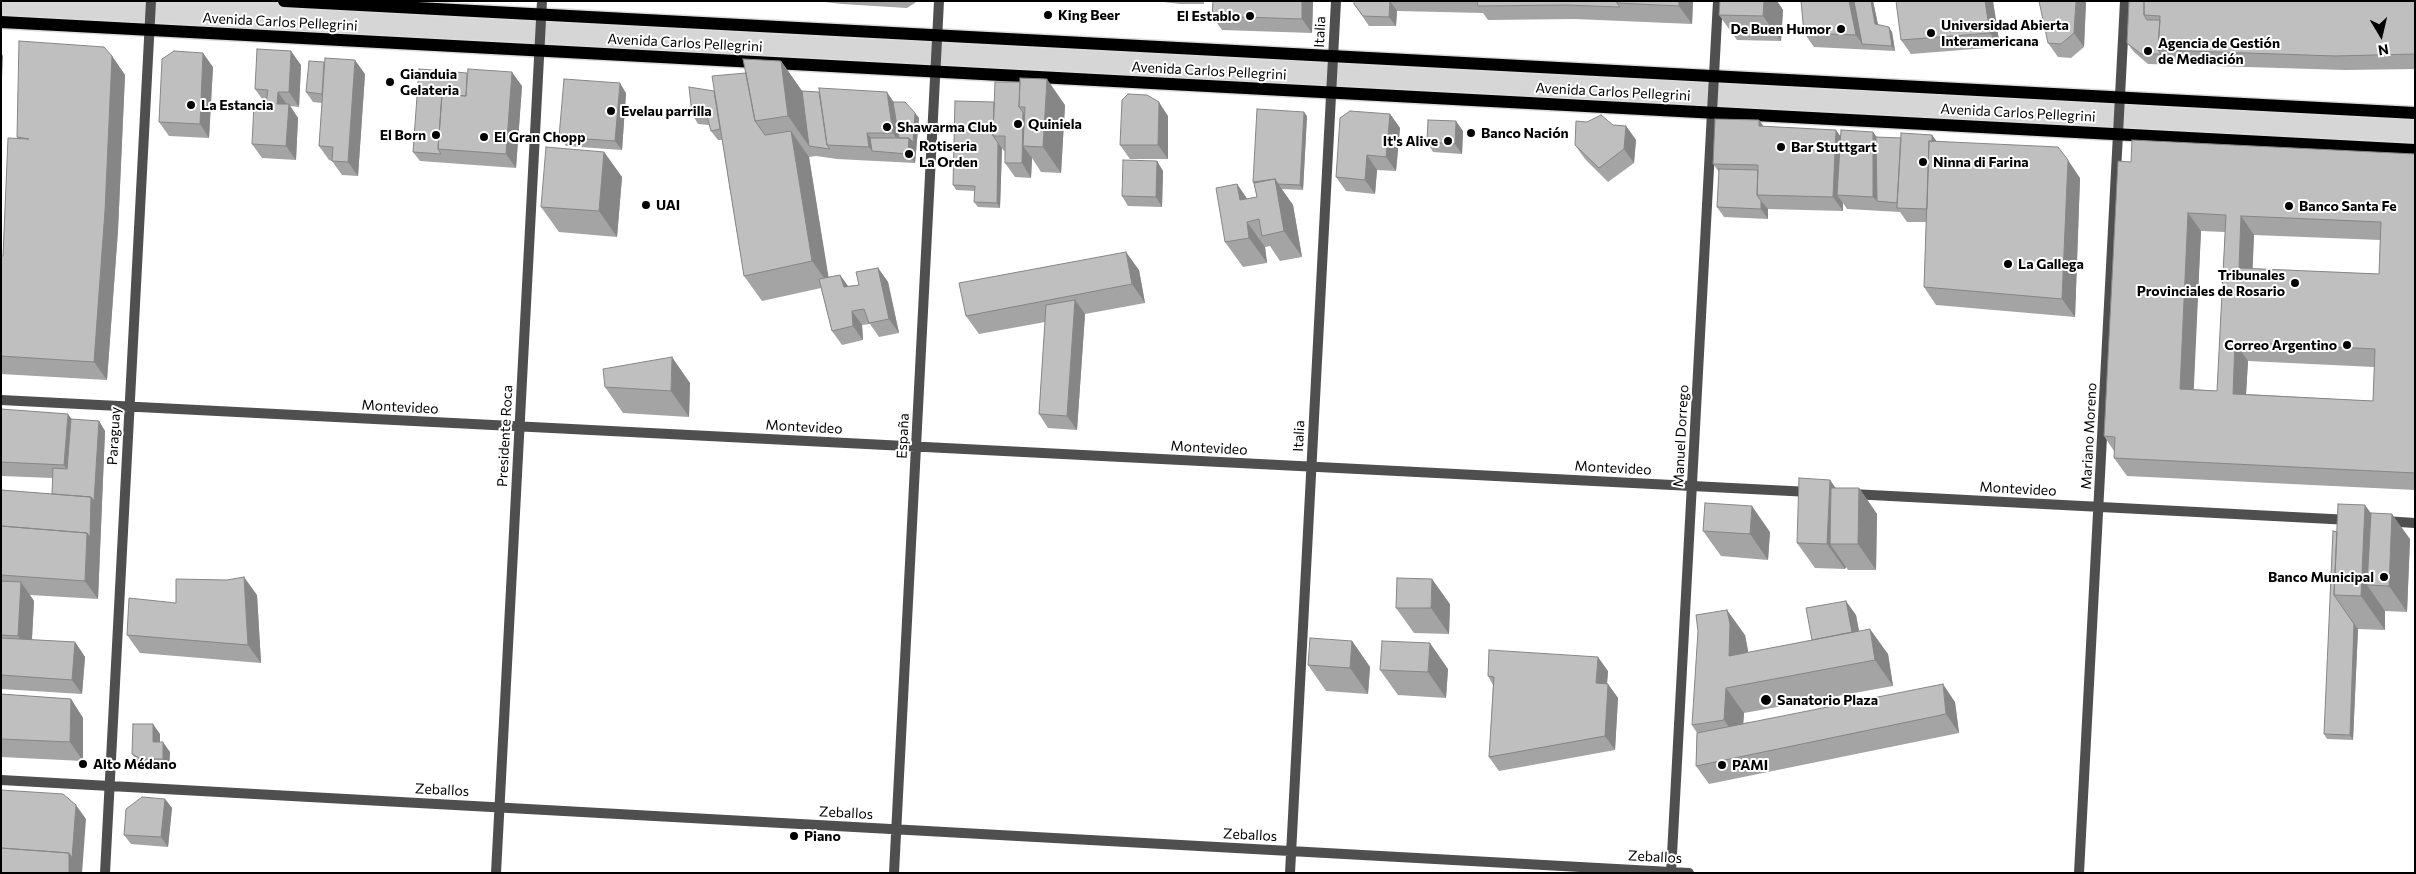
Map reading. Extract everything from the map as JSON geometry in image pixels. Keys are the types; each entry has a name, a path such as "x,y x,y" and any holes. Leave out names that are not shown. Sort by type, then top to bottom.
{"main road":[{"name":"Avenida Carlos Pellegrini","path":"284,1 2415,113"},
{"name":"Avenida Carlos Pellegrini","path":"1,22 2415,150"}],"street":[{"name":"Paraguay","path":"105,873 151,1"},
{"name":"Presidente Roca","path":"496,873 542,1"},
{"name":"España","path":"894,873 939,1"},
{"name":"Italia","path":"1290,873 1336,1"},
{"name":"Manuel Dorrego","path":"1671,872 1718,1"},
{"name":"Mariano Moreno","path":"2079,873 2125,1"},
{"name":"Montevideo","path":"1,400 1818,492"},
{"name":"Montevideo","path":"1837,494 2415,523"},
{"name":"Zeballos","path":"1,780 1689,873"}],"shaded area":[{"path":"1,1 284,1 2415,113 2415,150 1,22"}],"building":[{"path":"1213,1 1302,1 1302,19 1212,16"},
{"path":"1354,1 1390,1 1389,17 1363,16 1354,4"},
{"path":"1477,1 1617,1 1620,7 1565,5 1478,6"},
{"path":"1617,1 1679,1 1679,6 1617,3"},
{"path":"1720,1 1764,1 1763,16 1719,15"},
{"path":"1801,1 1849,1 1856,35 1804,33"},
{"path":"1854,1 1871,1 1875,24 1889,27 1892,46 1862,44"},
{"path":"1896,1 1985,1 1990,33 1901,40"},
{"path":"2039,1 2076,1 2074,33 2061,44 2048,43"},
{"path":"2129,1 2144,1 2144,15 2147,20 2160,20 2158,50 2161,54 2141,54 2127,43"},
{"path":"2144,1 2415,1 2415,54 2335,56 2158,50 2160,16 2144,15"},
{"path":"19,41 104,47 112,56 105,211 94,362 1,356 1,256 3,256 8,138 29,139 17,137"},
{"path":"257,49 291,51 289,92 278,92 277,104 289,104 286,146 252,144 254,104 266,104 268,90 255,89"},
{"path":"174,51 203,53 200,124 159,122 162,59"},
{"path":"325,58 355,60 348,162 332,161 333,147 319,146"},
{"path":"743,59 781,61 788,116 755,121"},
{"path":"309,61 324,62 322,94 306,92"},
{"path":"419,69 467,73 466,96 442,94 438,149 441,154 413,152"},
{"name":"El Gran Chopp","path":"468,69 512,72 506,154 438,149 442,94 466,96"},
{"path":"746,73 755,121 765,135 791,131 812,261 744,276 712,76"},
{"path":"1020,78 1047,79 1043,147 1023,146 1025,107 1019,107"},
{"path":"564,79 620,83 615,141 559,137"},
{"path":"995,82 1020,82 1019,107 1023,112 1022,163 1005,163 1005,136 993,136"},
{"path":"689,87 714,91 720,129 711,131 707,116 692,114"},
{"path":"819,88 887,92 893,133 867,133 869,147 827,145"},
{"path":"802,91 819,92 827,145 830,149 809,146"},
{"path":"1128,94 1147,95 1159,102 1158,145 1120,145 1122,100"},
{"path":"955,101 994,102 993,136 998,143 997,203 974,202 975,186 953,185"},
{"path":"893,102 905,102 915,113 913,142 909,138 899,138"},
{"path":"1257,109 1304,112 1300,185 1278,184 1275,179 1253,182"},
{"path":"1350,111 1390,114 1386,157 1367,155 1365,180 1336,177 1340,118"},
{"path":"1601,115 1613,125 1626,126 1624,149 1599,168 1575,145 1576,121 1587,122"},
{"path":"1715,119 1759,120 1759,126 1836,130 1833,197 1757,195 1758,165 1713,164"},
{"path":"1428,120 1456,121 1455,144 1427,142"},
{"path":"1841,130 1873,132 1873,197 1837,195"},
{"path":"1901,133 1932,135 1932,142 1929,141 1927,209 1897,208"},
{"path":"1876,137 1901,138 1897,203 1877,201"},
{"path":"870,138 909,138 908,154 872,151"},
{"path":"2132,140 2415,154 2415,473 2114,458 2115,437 2104,436 2118,161 2131,162","holes":["2188,213 2226,215 2217,391 2180,389","2241,216 2381,222 2379,274 2239,268","2235,342 2375,349 2373,401 2233,394"]},
{"name":"La Gallega","path":"1929,141 2058,147 2068,160 2062,299 1924,287"},
{"path":"546,147 604,152 599,211 541,207"},
{"path":"1123,160 1157,161 1156,197 1122,196"},
{"path":"1719,169 1758,170 1757,195 1761,201 1761,209 1717,207"},
{"path":"1275,179 1284,231 1262,236 1259,219 1247,222 1249,238 1225,242 1216,188 1237,184 1240,200 1257,197 1254,183"},
{"path":"1126,252 1132,284 966,316 959,283"},
{"path":"878,268 889,319 869,323 864,309 852,311 853,326 832,331 819,279 840,275 844,287 859,285 856,272"},
{"path":"1075,300 1067,416 1039,414 1046,305"},
{"path":"672,357 671,391 605,387 603,369"},
{"path":"1,409 68,414 64,465 1,462"},
{"path":"71,419 99,421 94,501 91,497 52,494 53,468 67,469"},
{"path":"1799,478 1830,480 1827,544 1797,543"},
{"path":"1831,488 1859,488 1858,544 1830,544"},
{"path":"1,490 91,497 90,537 87,533 1,526"},
{"path":"1705,503 1752,506 1750,534 1703,531"},
{"path":"2338,504 2365,505 2361,596 2334,595"},
{"path":"2371,513 2392,514 2389,586 2367,585"},
{"path":"1,526 87,533 85,581 1,575"},
{"path":"2333,531 2337,532 2334,595 2354,624 2350,735 2324,734"},
{"path":"244,577 248,645 127,635 129,598 176,603 176,579 227,580"},
{"path":"1397,578 1432,579 1431,608 1396,608"},
{"path":"1,581 21,582 18,636 1,635"},
{"path":"1846,601 1852,632 1812,640 1806,608"},
{"path":"1727,610 1730,624 1729,656 1870,629 1875,660 1726,688 1724,720 1692,725 1698,631 1696,615"},
{"path":"1,638 75,642 72,680 1,675"},
{"path":"1310,638 1352,641 1350,668 1308,665"},
{"path":"1382,641 1430,643 1428,672 1380,670"},
{"path":"1489,650 1598,657 1596,683 1608,684 1605,736 1489,757 1494,677 1488,676"},
{"path":"1943,684 1946,714 1696,766 1697,733"},
{"path":"1,694 71,699 70,742 1,739"},
{"path":"133,724 153,724 153,742 163,742 163,759 141,759 132,754"},
{"path":"1,790 63,794 76,805 72,858 69,853 1,848"},
{"path":"142,797 165,799 161,837 124,835 126,809"},
{"path":"1,848 69,853 69,873 1,873"}],"place":[{"name":"King Beer","path":"1048,15"},
{"name":"El Establo","path":"1250,16"},
{"name":"De Buen Humor","path":"1841,29"},
{"name":"Universidad Abierta Interamericana","path":"1931,33"},
{"name":"Agencia de Gestión de Mediación","path":"2148,51"},
{"name":"Gianduia Gelateria","path":"390,82"},
{"name":"La Estancia","path":"191,105"},
{"name":"Evelau parrilla","path":"611,111"},
{"name":"Quiniela","path":"1018,124"},
{"name":"Shawarma Club","path":"887,127"},
{"name":"Banco Nación","path":"1471,133"},
{"name":"El Born","path":"436,135"},
{"name":"El Gran Chopp","path":"484,137"},
{"name":"It's Alive","path":"1448,141"},
{"name":"Bar Stuttgart","path":"1781,147"},
{"name":"Rotiseria La Orden","path":"909,154"},
{"name":"Ninna di Farina","path":"1923,162"},
{"name":"UAI","path":"646,205"},
{"name":"Banco Santa Fe","path":"2289,206"},
{"name":"La Gallega","path":"2008,264"},
{"name":"Tribunales Provinciales de Rosario","path":"2295,283"},
{"name":"Correo Argentino","path":"2347,345"},
{"name":"Banco Municipal","path":"2384,577"},
{"name":"Sanatorio Plaza","path":"1766,700"},
{"name":"Alto Médano","path":"83,764"},
{"name":"PAMI","path":"1722,765"},
{"name":"Piano","path":"794,836"}]}
